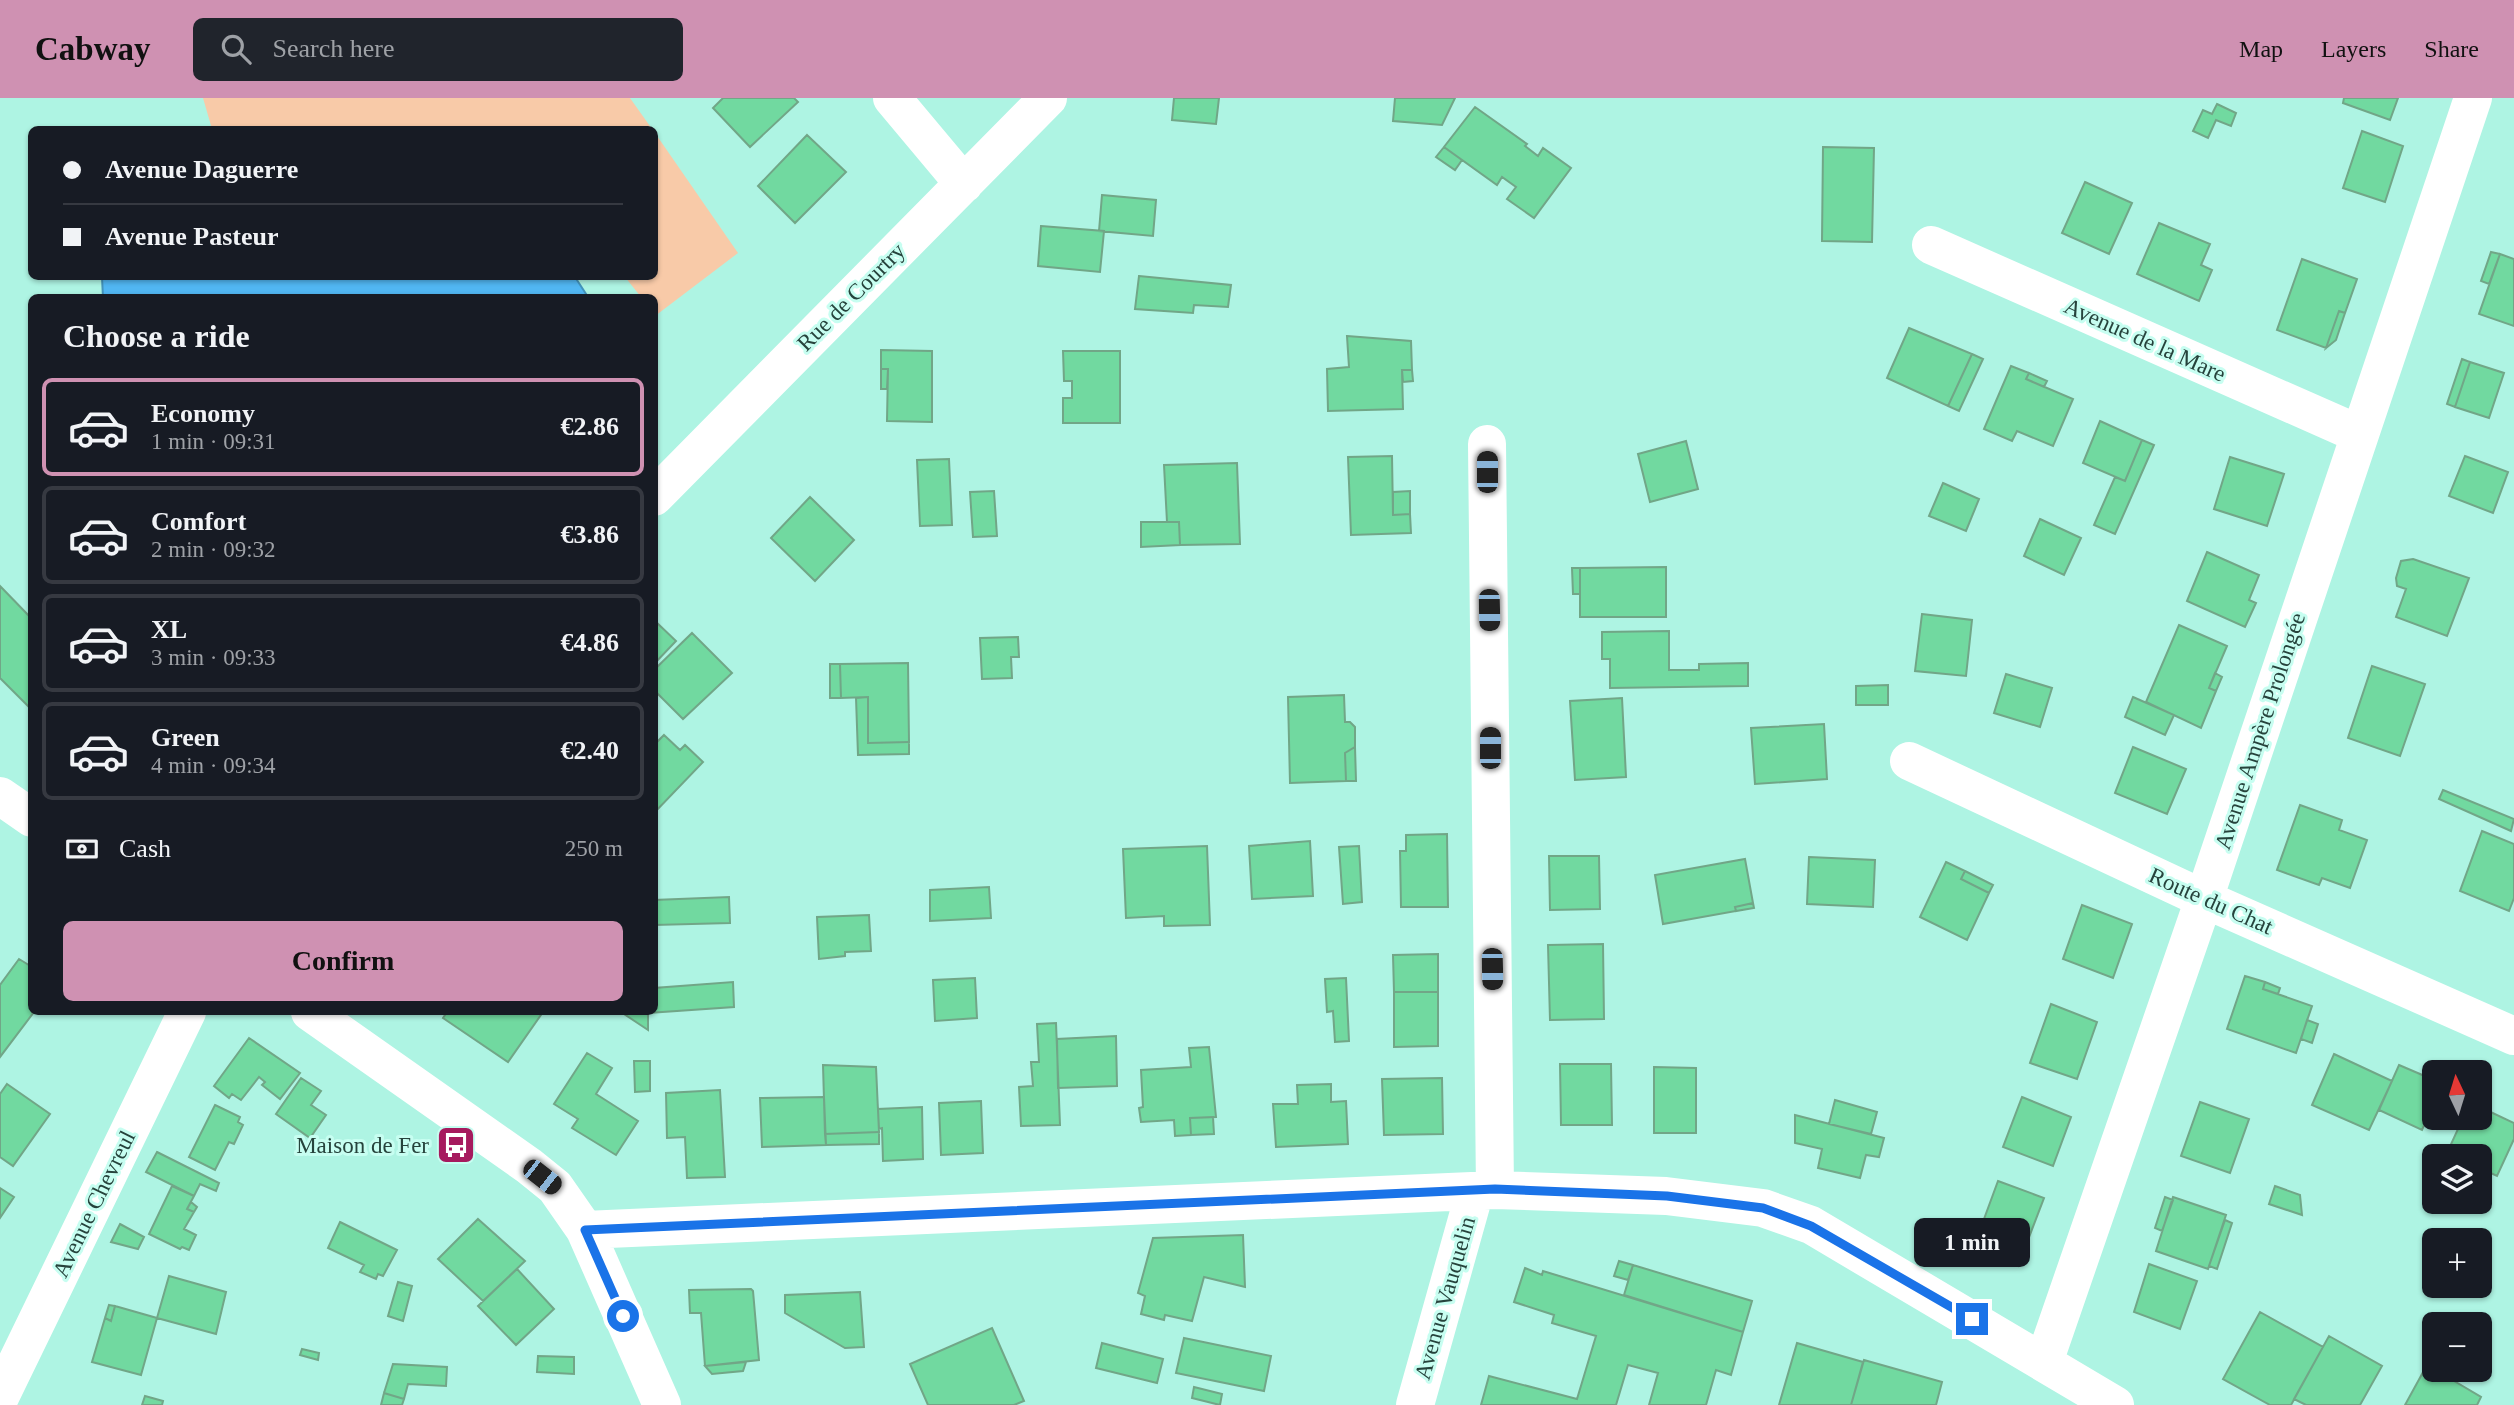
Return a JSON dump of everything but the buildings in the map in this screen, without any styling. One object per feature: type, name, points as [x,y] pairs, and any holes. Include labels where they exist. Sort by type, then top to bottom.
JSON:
[{"type":"street","points":[[892,98],[964,184]]},
{"type":"street","name":"Rue de Courtry","points":[[658,493],[1048,98]]},
{"type":"street","name":"Avenue Ampère Prolongée","points":[[2044,1362],[2204,899],[2473,98]]},
{"type":"street","name":"Avenue de la Mare","points":[[1931,245],[2359,435]]},
{"type":"street","name":"Avenue Vauquelin","points":[[1416,1405],[1485,1190],[1487,444]]},
{"type":"street","name":"Route du Chat","points":[[1909,761],[2204,899],[2514,1036]]},
{"type":"street","points":[[0,796],[28,815]]},
{"type":"street","name":"Avenue Chevreul","points":[[0,1397],[186,1015]]},
{"type":"street","points":[[314,1015],[555,1187],[585,1230],[662,1405]]},
{"type":"street","points":[[585,1230],[1485,1190],[1667,1196],[1763,1208],[1811,1226],[2115,1405]]},
{"type":"shaded area","points":[[203,98],[630,98],[650,126],[211,126]]},
{"type":"shaded area","points":[[658,137],[738,253],[658,314],[658,294],[639,294],[627,280],[658,280]]},
{"type":"water","points":[[102,280],[577,280],[586,294],[103,294]]},
{"type":"place","name":"Maison de Fer","points":[[456,1145]]},
{"type":"route","points":[[623,1316],[585,1230],[1495,1189],[1667,1196],[1763,1208],[1811,1226],[1972,1319]]}]
